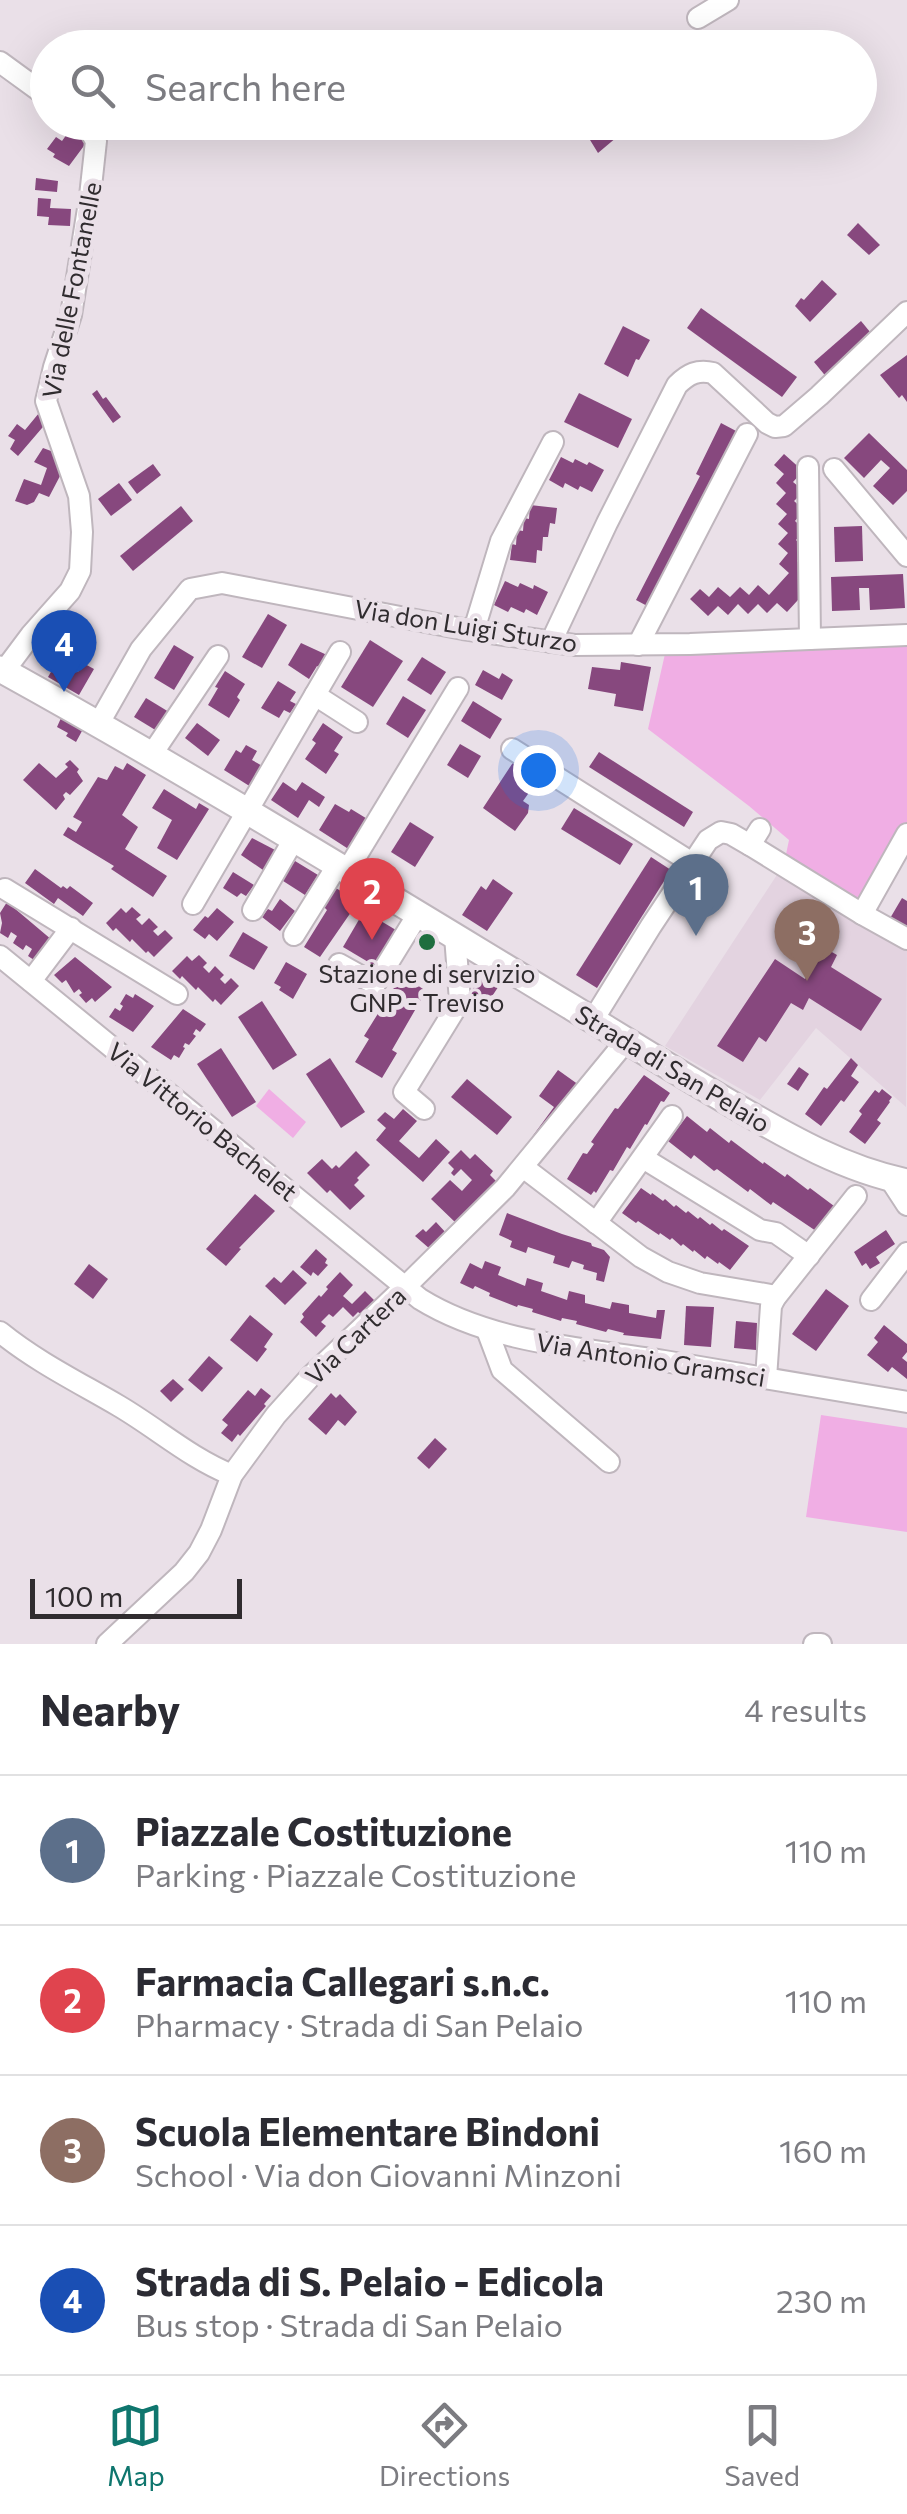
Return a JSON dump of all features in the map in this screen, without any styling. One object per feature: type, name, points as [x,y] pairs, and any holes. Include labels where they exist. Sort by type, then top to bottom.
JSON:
[{"type":"main road","name":"Strada di San Pelaio","points":[[2,670],[99,722],[626,1042],[815,1152],[898,1180]]},
{"type":"street","points":[[698,18],[728,0]]},
{"type":"street","points":[[0,62],[30,84]]},
{"type":"street","name":"Via delle Fontanelle","points":[[2,670],[70,592],[80,571],[79,496],[46,402],[71,315],[95,140]]},
{"type":"street","points":[[552,642],[607,522],[677,385],[686,376],[704,370],[713,374],[767,423],[784,426],[907,312]]},
{"type":"street","points":[[638,645],[747,434]]},
{"type":"street","points":[[474,630],[501,541],[553,442]]},
{"type":"street","points":[[808,467],[810,640]]},
{"type":"street","points":[[834,469],[907,556]]},
{"type":"street","name":"Via don Luigi Sturzo","points":[[99,722],[142,648],[190,588],[222,582],[574,646],[907,635]]},
{"type":"street","points":[[194,904],[340,652]]},
{"type":"street","points":[[152,754],[218,656]]},
{"type":"street","points":[[294,935],[458,688]]},
{"type":"street","points":[[315,695],[357,722]]},
{"type":"street","points":[[512,748],[692,863]]},
{"type":"street","points":[[594,1020],[692,863],[708,840],[721,832],[755,837],[862,914],[907,939]]},
{"type":"street","points":[[254,910],[294,840]]},
{"type":"street","points":[[862,914],[904,845]]},
{"type":"street","points":[[5,889],[176,994]]},
{"type":"street","points":[[339,964],[375,984],[418,914]]},
{"type":"street","points":[[31,981],[71,928]]},
{"type":"street","points":[[424,1108],[404,1092],[460,1001],[455,936]]},
{"type":"street","name":"Via Vittorio Bachelet","points":[[0,956],[406,1286]]},
{"type":"street","name":"Via Cartera","points":[[107,1644],[200,1553],[232,1475],[276,1414],[310,1376],[505,1188],[626,1042]]},
{"type":"street","points":[[596,1223],[672,1116]]},
{"type":"street","points":[[644,1158],[809,1256]]},
{"type":"street","points":[[523,1167],[668,1272],[700,1284],[775,1298]]},
{"type":"street","points":[[898,1180],[907,1204]]},
{"type":"street","points":[[766,1378],[771,1306],[856,1196]]},
{"type":"street","points":[[870,1300],[907,1253]]},
{"type":"street","name":"Via Antonio Gramsci","points":[[406,1286],[444,1314],[487,1330],[907,1402]]},
{"type":"street","points":[[487,1330],[502,1370],[609,1462]]},
{"type":"street","points":[[0,1332],[194,1457],[232,1475]]},
{"type":"shaded area","points":[[907,635],[907,853],[862,914],[784,864],[789,840],[648,729],[667,645]]},
{"type":"shaded area","points":[[784,864],[907,936],[906,1107],[816,1028],[760,1100],[665,1046]]},
{"type":"shaded area","points":[[269,1089],[306,1122],[293,1138],[256,1106]]},
{"type":"shaded area","points":[[821,1415],[907,1428],[907,1532],[806,1517]]},
{"type":"building","points":[[54,140],[88,140],[69,166],[47,149]]},
{"type":"building","points":[[590,140],[613,140],[598,153]]},
{"type":"building","points":[[36,178],[58,181],[57,192],[35,190]]},
{"type":"building","points":[[38,198],[51,199],[50,208],[71,209],[70,226],[48,225],[49,217],[37,216]]},
{"type":"building","points":[[858,223],[880,245],[869,255],[847,235]]},
{"type":"building","points":[[822,280],[837,294],[810,322],[795,306]]},
{"type":"building","points":[[701,308],[797,377],[782,397],[687,328]]},
{"type":"building","points":[[861,321],[875,338],[828,379],[814,362]]},
{"type":"building","points":[[623,326],[650,340],[628,377],[604,364]]},
{"type":"building","points":[[907,355],[907,402],[880,375]]},
{"type":"building","points":[[97,390],[121,417],[113,423],[92,394]]},
{"type":"building","points":[[579,393],[632,419],[618,448],[564,422]]},
{"type":"building","points":[[39,413],[48,421],[18,456],[10,449],[15,440],[8,436],[17,424],[25,430]]},
{"type":"building","points":[[721,423],[738,432],[651,608],[636,600],[700,476],[696,474]]},
{"type":"building","points":[[869,433],[907,470],[907,491],[893,505],[873,486],[890,468],[881,460],[864,478],[844,458]]},
{"type":"building","points":[[43,448],[59,454],[64,477],[60,476],[49,497],[39,493],[27,505],[15,501],[24,479],[41,485],[47,468],[34,462]]},
{"type":"building","points":[[784,454],[803,471],[793,482],[804,491],[794,501],[804,510],[795,521],[805,530],[796,540],[806,550],[797,561],[807,570],[798,579],[808,589],[787,612],[777,603],[767,613],[758,604],[748,614],[738,604],[728,615],[718,606],[708,616],[690,599],[700,589],[709,597],[718,587],[730,597],[740,587],[749,595],[758,585],[769,595],[789,573],[779,564],[788,553],[778,544],[788,533],[778,524],[787,514],[776,504],[786,493],[776,483],[784,474],[774,465]]},
{"type":"building","points":[[561,457],[573,463],[575,459],[587,465],[589,462],[604,470],[592,492],[565,483],[563,488],[549,480]]},
{"type":"building","points":[[153,464],[161,475],[137,494],[128,482]]},
{"type":"building","points":[[119,483],[132,500],[111,516],[98,499]]},
{"type":"building","points":[[530,505],[557,508],[555,524],[550,523],[548,537],[543,537],[536,563],[510,560],[517,530],[523,531],[524,518],[529,519]]},
{"type":"building","points":[[181,506],[193,521],[133,571],[120,556]]},
{"type":"building","points":[[862,526],[863,561],[835,562],[834,527]]},
{"type":"building","points":[[903,574],[905,608],[870,610],[869,588],[859,588],[860,610],[832,611],[831,577]]},
{"type":"building","points":[[505,581],[518,587],[520,583],[533,589],[534,585],[548,592],[537,615],[511,607],[508,612],[494,605]]},
{"type":"building","points":[[268,614],[287,625],[262,668],[242,657]]},
{"type":"building","points":[[370,640],[403,661],[373,707],[341,687]]},
{"type":"building","points":[[301,643],[327,655],[309,679],[288,665]]},
{"type":"building","points":[[174,645],[194,657],[174,690],[154,678]]},
{"type":"building","points":[[422,657],[446,672],[431,695],[407,680]]},
{"type":"building","points":[[58,660],[78,672],[83,663],[94,669],[79,695],[48,677]]},
{"type":"building","points":[[621,662],[651,667],[643,711],[614,706],[616,694],[588,689],[592,667],[620,670]]},
{"type":"building","points":[[483,670],[499,679],[502,673],[513,680],[502,700],[475,685]]},
{"type":"building","points":[[225,671],[245,684],[229,718],[208,705]]},
{"type":"building","points":[[278,681],[296,692],[290,701],[296,704],[290,713],[284,710],[279,718],[261,708]]},
{"type":"building","points":[[403,696],[426,710],[408,738],[386,724]]},
{"type":"building","points":[[146,698],[169,712],[157,731],[134,717]]},
{"type":"building","points":[[473,701],[502,719],[490,739],[461,721]]},
{"type":"building","points":[[61,718],[82,731],[76,742],[57,727]]},
{"type":"building","points":[[197,723],[220,740],[208,756],[185,738]]},
{"type":"building","points":[[323,723],[343,737],[334,751],[339,754],[326,774],[305,759]]},
{"type":"building","points":[[460,744],[481,756],[468,778],[447,765]]},
{"type":"building","points":[[246,745],[257,751],[252,760],[264,767],[251,787],[224,770],[236,750],[241,753]]},
{"type":"building","points":[[599,752],[693,812],[684,827],[589,767]]},
{"type":"building","points":[[70,760],[83,781],[70,795],[63,795],[65,799],[56,810],[23,780],[39,763],[56,778]]},
{"type":"building","points":[[514,761],[531,772],[523,801],[529,805],[528,813],[515,831],[483,808]]},
{"type":"building","points":[[127,763],[146,775],[122,815],[138,827],[125,849],[167,876],[153,897],[111,869],[114,866],[63,835],[68,827],[76,832],[82,822],[73,817],[98,777],[107,780],[115,766],[123,770]]},
{"type":"building","points":[[283,782],[296,791],[302,782],[325,797],[319,807],[309,800],[298,818],[271,800]]},
{"type":"building","points":[[164,789],[196,809],[199,803],[209,809],[177,860],[157,848],[172,820],[152,808]]},
{"type":"building","points":[[335,804],[369,820],[350,850],[319,830]]},
{"type":"building","points":[[574,808],[633,844],[620,865],[561,829]]},
{"type":"building","points":[[410,822],[434,837],[415,867],[391,852]]},
{"type":"building","points":[[252,838],[277,851],[263,870],[241,855]]},
{"type":"building","points":[[651,857],[671,870],[597,988],[576,975]]},
{"type":"building","points":[[295,861],[318,875],[305,895],[280,879]]},
{"type":"building","points":[[35,869],[61,888],[70,886],[93,903],[83,916],[58,898],[54,904],[25,883]]},
{"type":"building","points":[[233,872],[254,885],[246,896],[241,893],[237,897],[223,888]]},
{"type":"building","points":[[493,879],[513,893],[487,931],[462,915],[481,886],[486,890]]},
{"type":"building","points":[[336,888],[358,902],[320,957],[304,947]]},
{"type":"building","points":[[902,898],[907,901],[907,931],[889,920]]},
{"type":"building","points":[[280,899],[295,911],[280,931],[262,917]]},
{"type":"building","points":[[7,902],[52,940],[37,962],[28,956],[32,949],[26,945],[23,950],[13,943],[17,936],[11,932],[8,938],[0,933],[0,913]]},
{"type":"building","points":[[132,907],[141,915],[136,919],[142,925],[149,918],[158,927],[153,931],[158,936],[165,930],[173,938],[154,957],[106,923],[121,908],[126,913]]},
{"type":"building","points":[[217,908],[234,922],[217,941],[209,934],[205,939],[193,930]]},
{"type":"building","points":[[364,911],[401,933],[380,969],[343,947]]},
{"type":"building","points":[[243,932],[268,947],[254,970],[229,956]]},
{"type":"building","points":[[825,948],[837,955],[831,967],[882,999],[861,1031],[809,998],[803,1010],[791,1003],[766,1042],[759,1037],[743,1062],[717,1046],[775,959],[805,979]]},
{"type":"building","points":[[199,955],[207,963],[203,967],[209,973],[215,966],[224,975],[220,979],[225,984],[231,978],[239,986],[221,1005],[172,971],[187,956],[192,961]]},
{"type":"building","points":[[75,957],[112,987],[95,1002],[92,998],[86,1003],[79,989],[74,993],[66,980],[62,983],[54,975]]},
{"type":"building","points":[[286,962],[307,974],[293,999],[274,983]]},
{"type":"building","points":[[490,964],[506,975],[487,1004],[470,993]]},
{"type":"building","points":[[402,975],[426,991],[392,1050],[397,1053],[382,1078],[355,1062],[369,1039],[364,1036]]},
{"type":"building","points":[[126,994],[133,998],[135,994],[154,1006],[133,1032],[109,1017],[115,1008],[120,1011]]},
{"type":"building","points":[[262,1001],[297,1055],[273,1070],[238,1017]]},
{"type":"building","points":[[183,1009],[206,1024],[200,1032],[196,1029],[196,1036],[189,1045],[185,1043],[179,1058],[174,1055],[171,1060],[151,1047]]},
{"type":"building","points":[[221,1048],[256,1102],[232,1117],[197,1064]]},
{"type":"building","points":[[330,1058],[365,1112],[341,1128],[306,1074]]},
{"type":"building","points":[[851,1058],[858,1065],[851,1076],[859,1082],[821,1126],[805,1114]]},
{"type":"building","points":[[799,1067],[809,1074],[798,1091],[787,1084]]},
{"type":"building","points":[[558,1070],[579,1085],[541,1144],[532,1137],[554,1107],[539,1096]]},
{"type":"building","points":[[644,1075],[670,1093],[591,1195],[567,1179],[615,1108]]},
{"type":"building","points":[[467,1079],[512,1117],[497,1135],[451,1097]]},
{"type":"building","points":[[882,1089],[892,1097],[877,1120],[881,1123],[865,1144],[849,1132],[875,1090],[879,1093]]},
{"type":"building","points":[[403,1109],[417,1121],[399,1141],[419,1158],[436,1139],[450,1152],[423,1182],[376,1140],[386,1128],[377,1120],[385,1112],[394,1119]]},
{"type":"building","points":[[687,1116],[707,1132],[710,1128],[729,1143],[731,1140],[834,1206],[816,1231],[773,1202],[771,1205],[750,1189],[748,1192],[717,1169],[714,1171],[694,1155],[691,1159],[668,1141]]},
{"type":"building","points":[[461,1150],[470,1159],[475,1154],[493,1171],[490,1175],[496,1181],[457,1224],[431,1199],[450,1180],[462,1191],[472,1180],[461,1169],[454,1176],[451,1173],[454,1169],[448,1163]]},
{"type":"building","points":[[356,1151],[370,1165],[354,1185],[365,1196],[350,1210],[307,1173],[322,1159],[332,1169],[336,1165],[339,1168]]},
{"type":"building","points":[[641,1188],[724,1229],[749,1246],[730,1270],[636,1223],[622,1213]]},
{"type":"building","points":[[255,1194],[275,1211],[226,1266],[206,1249]]},
{"type":"building","points":[[507,1213],[604,1250],[610,1257],[604,1282],[596,1280],[597,1273],[583,1269],[584,1265],[572,1261],[569,1268],[553,1263],[555,1256],[528,1247],[526,1253],[510,1247],[512,1241],[499,1235]]},
{"type":"building","points":[[436,1222],[447,1234],[430,1249],[415,1236]]},
{"type":"building","points":[[886,1230],[895,1244],[876,1257],[880,1263],[870,1269],[866,1263],[862,1266],[854,1252]]},
{"type":"building","points":[[316,1249],[328,1265],[318,1276],[313,1272],[311,1276],[300,1267]]},
{"type":"building","points":[[485,1261],[501,1267],[498,1275],[525,1286],[527,1278],[543,1283],[541,1291],[567,1300],[569,1291],[585,1295],[585,1303],[610,1309],[612,1302],[629,1305],[629,1313],[656,1318],[657,1310],[665,1310],[661,1339],[623,1335],[608,1329],[606,1332],[562,1318],[561,1321],[460,1283],[470,1263],[482,1269]]},
{"type":"building","points":[[89,1264],[108,1279],[93,1299],[74,1284]]},
{"type":"building","points":[[293,1270],[307,1283],[285,1305],[265,1286],[274,1277],[281,1283]]},
{"type":"building","points":[[340,1272],[353,1285],[343,1296],[352,1304],[365,1291],[375,1301],[362,1315],[358,1312],[353,1317],[343,1307],[333,1317],[329,1314],[321,1322],[326,1326],[316,1337],[300,1322],[302,1314]]},
{"type":"building","points":[[826,1289],[849,1306],[816,1351],[792,1334]]},
{"type":"building","points":[[686,1306],[714,1307],[711,1347],[684,1345]]},
{"type":"building","points":[[250,1315],[273,1334],[257,1362],[230,1340]]},
{"type":"building","points":[[736,1321],[757,1323],[756,1350],[734,1348]]},
{"type":"building","points":[[884,1325],[907,1344],[902,1358],[907,1362],[907,1379],[892,1367],[888,1372],[867,1355],[878,1342],[874,1338]]},
{"type":"building","points":[[209,1356],[223,1368],[202,1392],[188,1380]]},
{"type":"building","points":[[173,1379],[184,1389],[171,1402],[160,1391]]},
{"type":"building","points":[[261,1388],[271,1396],[266,1406],[232,1442],[221,1433],[228,1425],[222,1420],[248,1390],[255,1396]]},
{"type":"building","points":[[331,1393],[336,1398],[340,1394],[357,1412],[345,1426],[338,1420],[326,1435],[308,1419]]},
{"type":"building","points":[[435,1438],[447,1449],[429,1469],[417,1458]]},
{"type":"place","name":"Strada di S. Pelaio - Edicola","points":[[64,692]]},
{"type":"place","name":"Piazzale Costituzione","points":[[696,936]]},
{"type":"place","name":"Farmacia Callegari s.n.c.","points":[[372,940]]},
{"type":"place","name":"Stazione di servizio GNP - Treviso","points":[[427,942]]},
{"type":"place","name":"Scuola Elementare Bindoni","points":[[807,981]]}]
